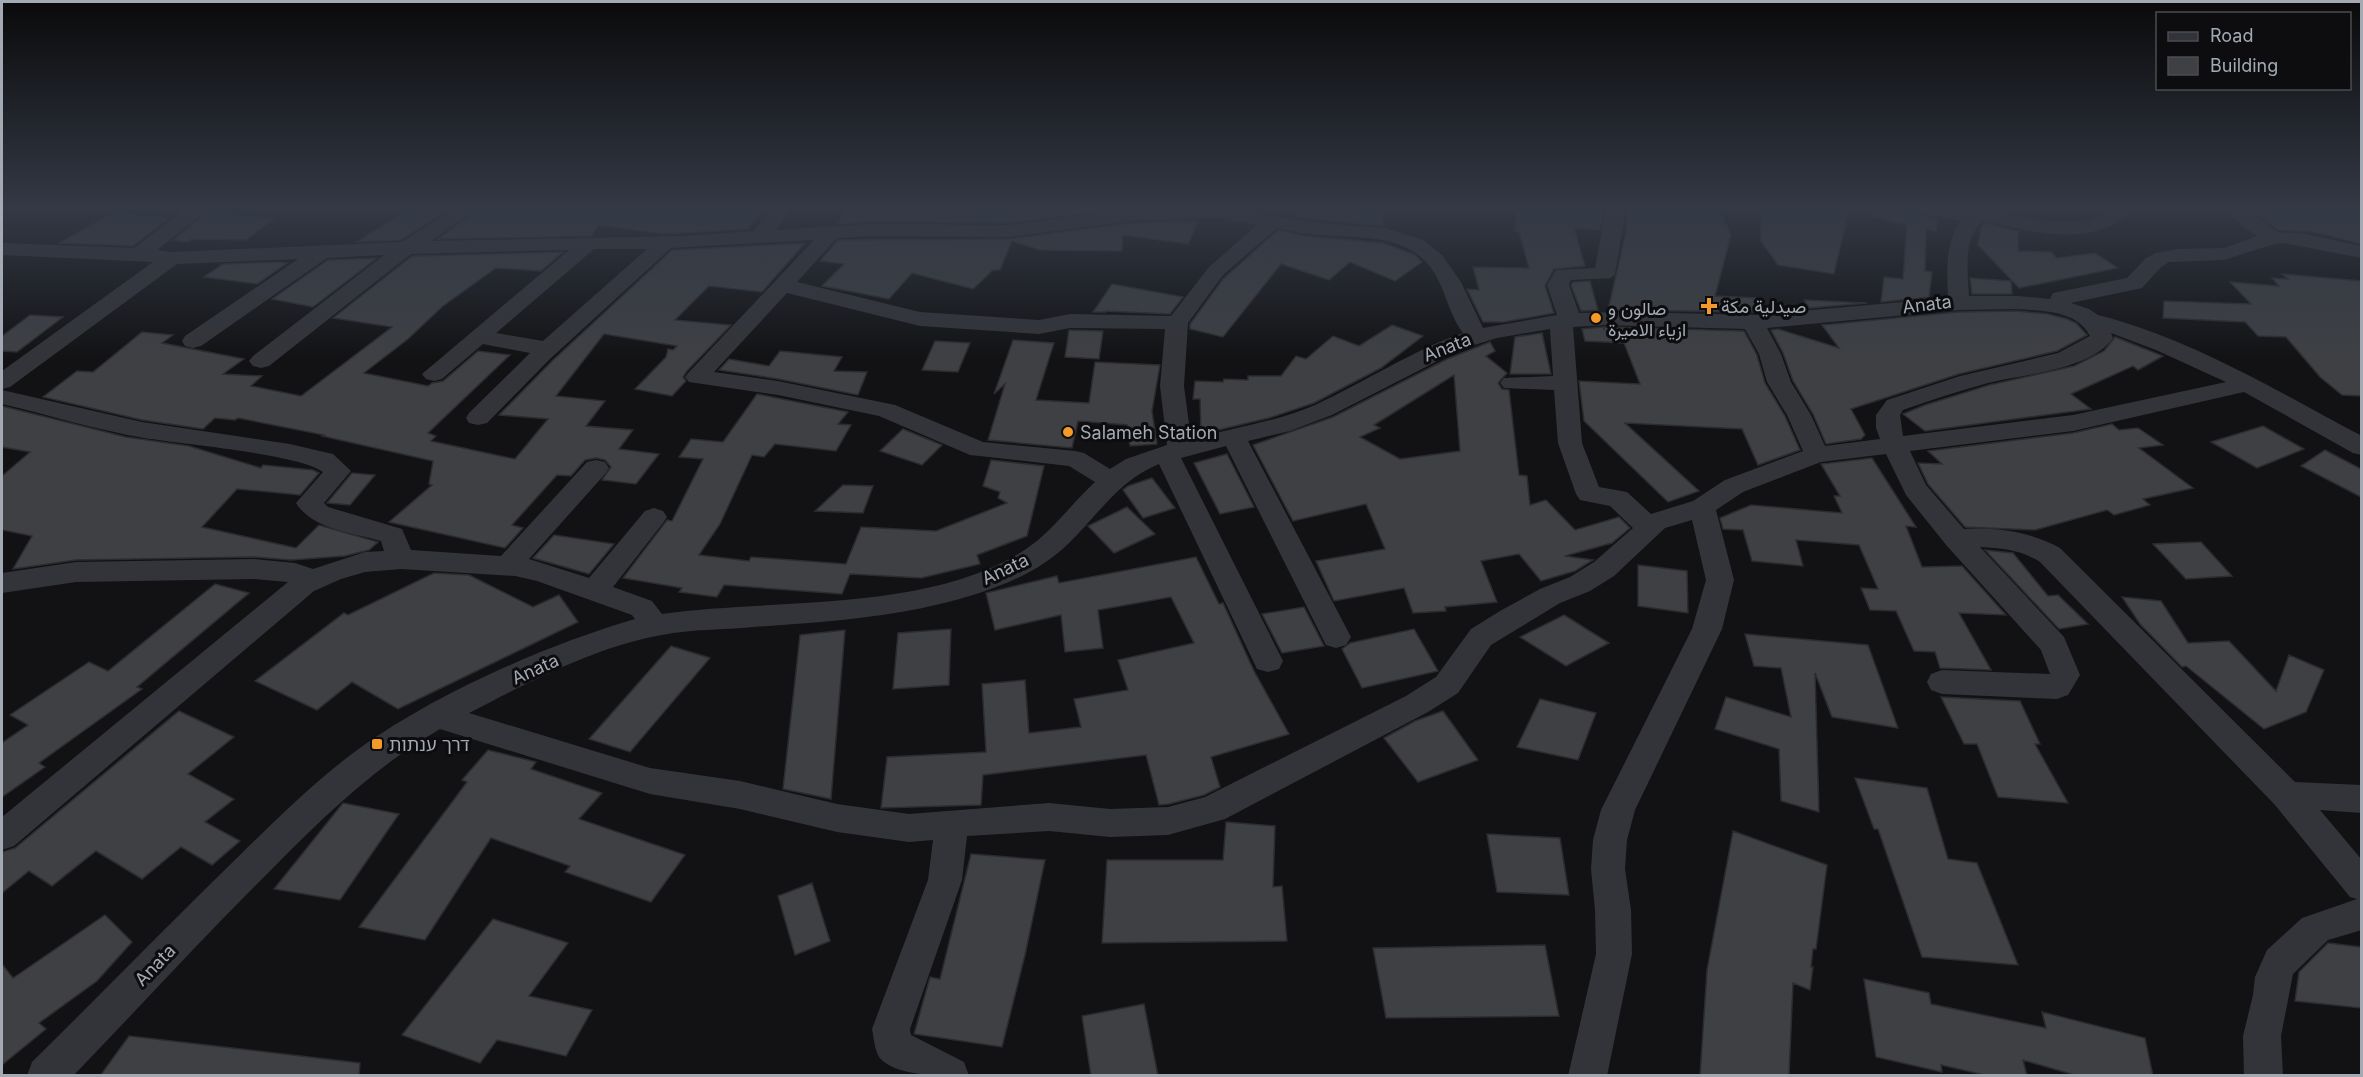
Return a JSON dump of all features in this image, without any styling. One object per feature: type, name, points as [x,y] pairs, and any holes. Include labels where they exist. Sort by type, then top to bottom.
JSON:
[{"type":"street","points":[[6,373],[170,259]]},
{"type":"street","points":[[193,341],[312,259]]},
{"type":"street","points":[[261,361],[392,259]]},
{"type":"street","points":[[434,375],[570,259]]},
{"type":"street","points":[[478,418],[548,349],[647,259]]},
{"type":"street","points":[[807,259],[697,377],[778,388],[886,410],[979,448],[1075,459],[1113,482]]},
{"type":"street","points":[[1229,259],[1216,271],[1177,323],[1172,387],[1174,452],[1268,661]]},
{"type":"street","points":[[1435,259],[1449,282],[1468,324],[1478,336]]},
{"type":"street","points":[[1607,259],[1604,274],[1563,274],[1558,285],[1566,320],[1566,383],[1570,443],[1589,494],[1618,498],[1649,528]]},
{"type":"street","name":"Anata","points":[[46,1076],[224,893],[308,812],[369,759],[412,730],[438,716],[596,641],[655,625],[856,609],[924,597],[997,577],[1048,547],[1132,466],[1174,452],[1303,418],[1335,405],[1404,365],[1437,349],[1478,336],[1566,320],[1640,318],[1752,322],[1959,303],[1957,259]]},
{"type":"street","points":[[2059,306],[2061,298],[2134,283],[2144,277],[2150,266],[2162,259]]},
{"type":"street","points":[[783,285],[920,319],[1039,327],[1070,321],[1177,323]]},
{"type":"street","points":[[1959,303],[2059,306],[2094,321],[2146,336],[2246,385],[2361,447]]},
{"type":"street","points":[[1942,682],[2057,687],[2065,675],[2054,645],[1957,539],[1915,489],[1894,445],[1888,428],[1888,415],[1895,405],[1993,375],[2045,364],[2094,346],[2102,338],[2101,330],[2094,321]]},
{"type":"street","points":[[1752,322],[1770,354],[1779,382],[1799,415],[1817,455]]},
{"type":"street","points":[[479,337],[548,349]]},
{"type":"street","points":[[1512,383],[1566,383]]},
{"type":"street","points":[[438,716],[650,781],[740,795],[837,818],[909,828],[1000,819],[1040,818],[1110,823],[1168,821],[1213,809],[1292,766],[1417,704],[1447,685],[1482,637],[1510,618],[1550,596],[1580,584],[1604,569],[1656,522],[1702,507],[1734,486],[1817,455],[2073,423],[2246,385]]},
{"type":"street","points":[[2,398],[142,430],[290,452],[324,460],[338,471],[309,503],[319,513],[392,535],[401,559]]},
{"type":"street","points":[[1234,438],[1336,637]]},
{"type":"street","points":[[507,566],[596,468]]},
{"type":"street","points":[[1587,1076],[1614,954],[1613,910],[1608,869],[1610,840],[1618,810],[1707,629],[1720,580],[1702,507]]},
{"type":"street","points":[[593,592],[654,517]]},
{"type":"street","points":[[1957,539],[1975,537],[2040,547],[2065,568],[2287,795],[2361,886]]},
{"type":"street","points":[[2,836],[304,584],[365,562],[401,559],[507,566],[542,572],[642,608],[655,625]]},
{"type":"street","points":[[2,583],[76,572],[253,568],[294,573],[315,579]]},
{"type":"street","points":[[2287,795],[2361,799]]},
{"type":"street","points":[[950,1076],[914,1059],[894,1046],[891,1029],[945,880],[951,825]]},
{"type":"street","points":[[2263,1076],[2262,1036],[2272,996],[2273,977],[2280,962],[2315,929],[2330,922],[2361,914]]},
{"type":"building","points":[[375,259],[313,307],[272,299],[328,260]]},
{"type":"building","points":[[408,259],[555,259],[541,271],[496,268],[443,306],[408,339],[364,373],[428,386],[443,381],[478,351],[510,355],[428,433],[436,436],[431,441],[515,459],[548,419],[499,415],[552,361],[662,259],[791,259],[762,292],[709,286],[675,320],[731,325],[687,371],[683,377],[686,381],[672,396],[635,389],[666,357],[668,349],[673,350],[677,346],[604,334],[556,396],[605,401],[586,426],[633,430],[619,449],[659,454],[636,484],[602,480],[611,467],[605,460],[596,458],[585,460],[571,476],[557,475],[512,525],[523,528],[505,548],[389,522],[432,485],[429,484],[433,461],[322,436],[324,435],[238,418],[235,420],[215,418],[203,429],[142,420],[43,397],[77,371],[93,372],[142,332],[173,335],[162,343],[244,359],[223,374],[262,376],[251,386],[301,396],[392,327],[333,318]]},
{"type":"building","points":[[1004,259],[1000,270],[993,270],[973,289],[912,273],[889,299],[822,286],[844,264],[820,261]]},
{"type":"building","points":[[1245,259],[1419,259],[1422,262],[1395,281],[1350,262],[1329,280],[1281,264],[1223,337],[1190,329],[1190,324],[1223,279]]},
{"type":"building","points":[[1527,259],[1583,259],[1585,266],[1554,269],[1545,286],[1554,313],[1504,322],[1483,322],[1467,289],[1479,290],[1473,267],[1529,268]]},
{"type":"building","points":[[1620,259],[1725,259],[1715,296],[1758,298],[1764,312],[1608,310]]},
{"type":"building","points":[[1774,259],[1837,259],[1834,274],[1778,265]]},
{"type":"building","points":[[1904,259],[1925,259],[1925,271],[1932,272],[1929,297],[1881,302],[1884,277],[1903,279]]},
{"type":"building","points":[[1992,259],[2105,259],[2118,268],[2019,288]]},
{"type":"building","points":[[287,263],[257,284],[204,277],[223,264]]},
{"type":"building","points":[[2282,274],[2361,281],[2361,396],[2342,395],[2320,377],[2286,337],[2258,336],[2245,322],[2163,318],[2164,301],[2251,304],[2230,282],[2279,286],[2272,278],[2288,279]]},
{"type":"building","points":[[1970,278],[2011,281],[2012,294],[1972,294]]},
{"type":"building","points":[[1590,281],[1598,310],[1581,311],[1571,285],[1573,282]]},
{"type":"building","points":[[1112,284],[1183,297],[1170,314],[1093,312]]},
{"type":"building","points":[[1804,300],[1867,303],[1809,308]]},
{"type":"building","points":[[2017,311],[2048,314],[2067,319],[2076,323],[2087,335],[2057,351],[1959,374],[1851,409],[1865,435],[1861,439],[1826,444],[1813,414],[1793,381],[1783,353],[1771,330],[1778,329],[1839,348],[1822,325],[1959,312]]},
{"type":"building","points":[[30,315],[63,317],[17,352],[2,351],[2,336]]},
{"type":"building","points":[[1392,325],[1423,336],[1381,368],[1314,403],[1269,418],[1201,434],[1200,399],[1193,399],[1195,381],[1223,382],[1224,379],[1248,380],[1248,376],[1281,376],[1296,356],[1306,359],[1333,336],[1359,346]]},
{"type":"building","points":[[1603,327],[1604,330],[1604,327],[1744,331],[1757,355],[1765,383],[1785,416],[1800,450],[1758,465],[1742,429],[1625,423],[1699,491],[1668,502],[1584,421],[1579,381],[1640,384],[1624,343],[1585,341],[1582,329]]},
{"type":"building","points":[[1069,330],[1103,331],[1099,359],[1065,357]]},
{"type":"building","points":[[1542,333],[1551,374],[1510,374],[1515,337]]},
{"type":"building","points":[[2115,337],[2163,356],[2138,370],[2133,366],[2071,394],[2091,409],[1925,431],[1903,414],[1989,385],[2074,366],[2104,351]]},
{"type":"building","points":[[1013,340],[1054,343],[1036,400],[1089,403],[1095,362],[1160,365],[1152,411],[1157,444],[1130,446],[1127,425],[1078,421],[1072,448],[988,440],[1005,384],[994,394]]},
{"type":"building","points":[[935,341],[970,343],[958,372],[922,370]]},
{"type":"building","points":[[1490,342],[1495,351],[1486,356],[1507,373],[1498,383],[1502,389],[1509,390],[1519,475],[1527,476],[1530,505],[1546,500],[1575,530],[1619,517],[1630,528],[1612,543],[1565,556],[1593,560],[1575,571],[1541,581],[1519,554],[1481,561],[1497,602],[1445,607],[1446,611],[1413,613],[1404,588],[1334,601],[1316,561],[1385,549],[1366,504],[1293,521],[1253,445],[1333,417],[1447,359]],"holes":[[[1454,375],[1460,451],[1400,459],[1360,437],[1380,428],[1374,425]]]},
{"type":"building","points":[[780,351],[842,357],[834,371],[867,372],[858,395],[719,370],[729,359],[769,366]]},
{"type":"building","points":[[757,394],[848,412],[838,424],[851,425],[836,451],[775,444],[764,457],[752,455],[720,524],[699,555],[749,561],[751,557],[846,564],[861,527],[936,531],[1007,503],[998,498],[1000,492],[983,486],[991,460],[1044,466],[1027,536],[977,555],[980,564],[921,578],[850,574],[842,594],[724,585],[717,597],[679,592],[682,588],[623,578],[667,520],[672,521],[703,459],[679,457],[691,439],[723,442]]},
{"type":"building","points":[[2,406],[126,437],[189,446],[261,468],[263,465],[313,470],[319,473],[300,495],[237,489],[202,527],[296,548],[319,525],[378,542],[369,550],[345,556],[291,560],[253,557],[76,560],[13,569],[32,536],[2,530],[2,476],[30,452],[2,447]]},
{"type":"building","points":[[2112,424],[2119,430],[2138,428],[2163,445],[2139,448],[2193,488],[2143,499],[2150,505],[2114,515],[2107,510],[2035,530],[1965,527],[1928,484],[1918,463],[1942,464],[1928,451],[2073,433]]},
{"type":"building","points":[[2263,426],[2304,449],[2257,468],[2211,442]]},
{"type":"building","points":[[903,429],[942,445],[922,465],[880,451]]},
{"type":"building","points":[[2325,450],[2361,469],[2361,497],[2301,466]]},
{"type":"building","points":[[1227,454],[1254,507],[1220,514],[1194,463]]},
{"type":"building","points":[[1872,458],[1916,527],[1906,526],[1922,567],[1962,566],[2006,615],[1959,613],[1991,670],[1940,668],[1935,652],[1914,651],[1896,611],[1870,610],[1861,588],[1878,589],[1859,545],[1796,540],[1803,566],[1752,561],[1743,530],[1723,529],[1720,518],[1751,505],[1842,513],[1834,496],[1840,496],[1821,464]]},
{"type":"building","points":[[352,473],[375,475],[350,505],[327,503]]},
{"type":"building","points":[[1152,478],[1175,508],[1143,518],[1123,490]]},
{"type":"building","points":[[843,485],[873,486],[863,513],[815,511]]},
{"type":"building","points":[[1127,507],[1155,534],[1114,553],[1088,526]]},
{"type":"building","points":[[554,535],[614,544],[589,574],[533,558]]},
{"type":"building","points":[[2201,542],[2232,576],[2186,579],[2153,544]]},
{"type":"building","points":[[1985,550],[2013,553],[2048,596],[2058,595],[2088,624],[2059,629]]},
{"type":"building","points":[[1196,557],[1219,604],[1223,603],[1254,671],[1289,734],[1211,757],[1220,787],[1204,795],[1169,804],[1159,805],[1146,755],[983,775],[981,805],[881,808],[887,757],[986,752],[982,684],[1025,680],[1029,733],[1081,727],[1074,699],[1128,690],[1118,660],[1194,643],[1171,597],[1098,610],[1103,648],[1065,652],[1061,615],[995,630],[986,593],[1057,576],[1059,583]]},
{"type":"building","points":[[1638,565],[1687,571],[1688,613],[1638,606]]},
{"type":"building","points":[[434,573],[469,575],[533,607],[559,595],[578,622],[398,709],[352,682],[317,710],[255,681],[344,613],[348,615]]},
{"type":"building","points":[[215,584],[249,593],[137,687],[142,689],[39,763],[45,767],[2,797],[2,743],[28,725],[10,715],[89,662],[108,671]]},
{"type":"building","points":[[2122,597],[2161,601],[2188,643],[2229,641],[2276,691],[2289,655],[2324,670],[2306,712],[2264,729],[2186,666],[2182,667],[2140,624]]},
{"type":"building","points":[[1304,607],[1324,646],[1282,653],[1262,614]]},
{"type":"building","points":[[1564,615],[1609,643],[1566,666],[1520,637]]},
{"type":"building","points":[[951,629],[949,685],[893,689],[898,633]]},
{"type":"building","points":[[1414,629],[1438,671],[1362,688],[1342,649],[1350,643]]},
{"type":"building","points":[[845,630],[831,799],[783,789],[800,635]]},
{"type":"building","points":[[1745,634],[1868,645],[1898,728],[1832,717],[1815,673],[1819,812],[1781,801],[1779,749],[1715,729],[1726,697],[1791,717],[1781,668],[1754,666]]},
{"type":"building","points":[[671,646],[710,658],[630,752],[589,739]]},
{"type":"building","points":[[1941,697],[2020,701],[2040,744],[2035,744],[2068,803],[1998,797],[1977,744],[1964,744]]},
{"type":"building","points":[[1540,699],[1596,713],[1578,760],[1517,747]]},
{"type":"building","points":[[179,711],[234,737],[188,774],[234,799],[205,822],[240,841],[212,865],[181,847],[142,879],[96,851],[52,886],[29,871],[2,893],[2,852],[15,848]]},
{"type":"building","points":[[1443,711],[1478,760],[1418,782],[1384,738],[1415,721]]},
{"type":"building","points":[[488,750],[536,762],[531,769],[602,793],[579,819],[685,855],[651,902],[565,872],[570,866],[491,838],[425,940],[359,927],[467,782],[462,780]]},
{"type":"building","points":[[1855,778],[1927,788],[1948,859],[1977,863],[2018,965],[1922,957],[1878,829],[1874,829]]},
{"type":"building","points":[[343,803],[399,814],[340,900],[274,889]]},
{"type":"building","points":[[1226,822],[1275,826],[1273,887],[1282,886],[1287,941],[1102,943],[1107,860],[1223,860]]},
{"type":"building","points":[[1733,831],[1827,865],[1816,949],[1813,949],[1810,990],[1793,983],[1789,1076],[1700,1076],[1707,970]]},
{"type":"building","points":[[1487,834],[1560,838],[1569,895],[1497,892]]},
{"type":"building","points":[[971,854],[1045,860],[1002,1047],[914,1034],[930,977],[940,979]]},
{"type":"building","points":[[812,883],[830,941],[795,955],[778,896]]},
{"type":"building","points":[[105,915],[132,942],[97,981],[39,1023],[46,1029],[2,1065],[2,964],[13,978]]},
{"type":"building","points":[[493,919],[568,943],[529,996],[592,1010],[566,1056],[497,1040],[480,1063],[402,1035]]},
{"type":"building","points":[[2328,943],[2361,947],[2361,1008],[2295,1001],[2299,972]]},
{"type":"building","points":[[1545,945],[1559,1016],[1386,1018],[1373,948]]},
{"type":"building","points":[[1864,979],[1929,993],[1931,1004],[2046,1028],[2042,1012],[2145,1038],[2153,1076],[2078,1076],[2023,1060],[2027,1076],[1989,1076],[1941,1065],[1942,1072],[1876,1057]]},
{"type":"building","points":[[1144,1004],[1158,1076],[1091,1076],[1082,1016]]},
{"type":"building","points":[[129,1036],[360,1063],[359,1076],[100,1076]]},
{"type":"place","name":"صيدلية مكة","points":[[1709,306]]},
{"type":"place","name":"صالون و ازياء الاميرة","points":[[1596,318]]},
{"type":"place","name":"Salameh Station","points":[[1068,432]]},
{"type":"place","name":"דרך ענתות","points":[[377,744]]}]
